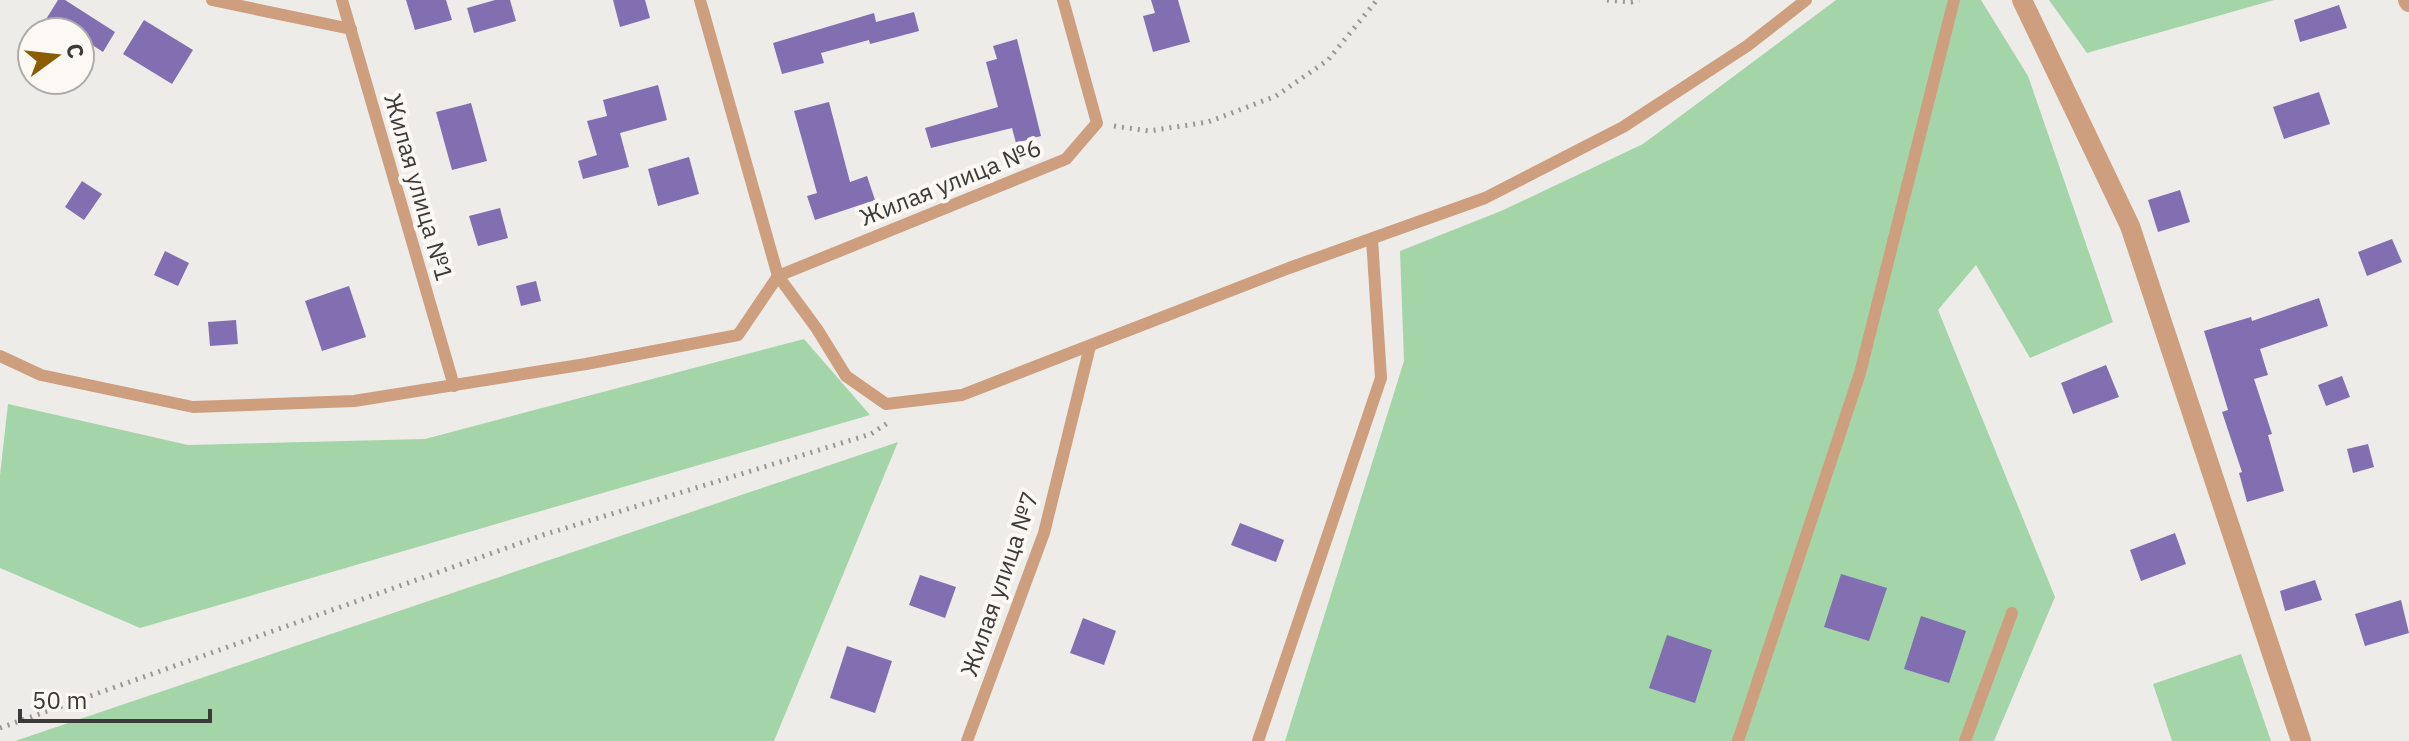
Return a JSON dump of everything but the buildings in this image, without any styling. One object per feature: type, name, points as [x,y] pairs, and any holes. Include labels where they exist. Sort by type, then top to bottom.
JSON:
[{"type":"street","points":[[2022,0],[2130,226],[2301,741]]},
{"type":"lane","points":[[212,0],[351,29]]},
{"type":"lane","name":"Жилая улица №1","points":[[342,0],[454,386]]},
{"type":"lane","points":[[700,0],[778,276],[817,329],[846,376],[886,404],[962,395],[1178,310],[1485,198],[1623,127],[1747,46],[1806,0]]},
{"type":"lane","points":[[1063,0],[1097,123]]},
{"type":"lane","points":[[1738,741],[1860,373],[1954,0]]},
{"type":"lane","name":"Жилая улица №6","points":[[778,276],[1066,159],[1097,123]]},
{"type":"lane","points":[[1258,741],[1381,378],[1372,239]]},
{"type":"lane","points":[[0,356],[41,375],[193,407],[354,401],[738,335],[778,276]]},
{"type":"lane","name":"Жилая улица №7","points":[[967,741],[1044,533],[1090,346]]},
{"type":"lane","points":[[1965,741],[2012,613]]},
{"type":"path","points":[[1097,123],[1149,131],[1163,129],[1208,122],[1276,96],[1328,60],[1377,0]]},
{"type":"path","points":[[1607,0],[1639,0]]},
{"type":"path","points":[[0,728],[543,535],[871,434],[894,420]]},
{"type":"green space","points":[[1836,0],[1981,0],[2028,76],[2113,322],[2030,358],[1976,265],[1938,310],[2055,597],[1994,741],[1285,741],[1404,361],[1400,251],[1501,211],[1643,144]]},
{"type":"green space","points":[[2049,0],[2274,0],[2087,53]]},
{"type":"green space","points":[[804,339],[870,415],[140,628],[0,568],[0,475],[8,404],[188,445],[425,439]]},
{"type":"green space","points":[[898,442],[774,741],[15,741]]},
{"type":"green space","points":[[2241,654],[2271,741],[2172,741],[2153,684]]}]
